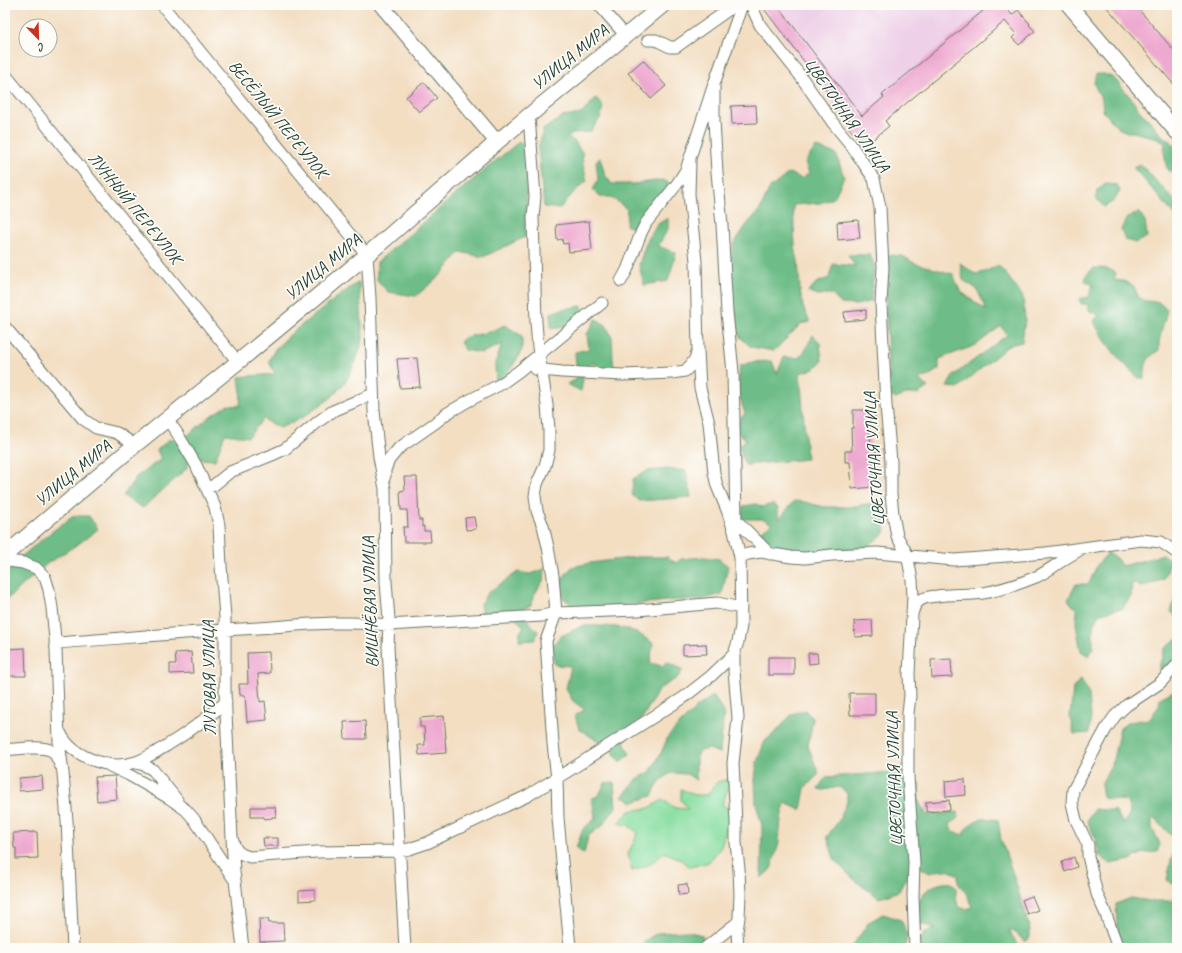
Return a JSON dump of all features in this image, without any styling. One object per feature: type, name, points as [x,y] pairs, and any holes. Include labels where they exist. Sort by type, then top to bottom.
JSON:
[{"type":"main road","name":"УЛИЦА МИРА","points":[[5,555],[135,445],[238,362],[367,254],[497,142],[663,5]]},
{"type":"main road","points":[[1069,5],[1177,132]]},
{"type":"street","name":"ВЕСЁЛЫЙ ПЕРЕУЛОК","points":[[162,5],[367,254]]},
{"type":"street","points":[[381,5],[497,142]]},
{"type":"street","points":[[599,5],[626,36]]},
{"type":"street","points":[[648,40],[656,40],[670,47],[676,47],[735,5]]},
{"type":"street","points":[[622,280],[640,233],[686,170],[742,5]]},
{"type":"street","name":"ЦВЕТОЧНАЯ УЛИЦА","points":[[751,5],[760,25],[799,74],[874,178],[880,207],[883,267],[881,304],[893,514],[897,536],[907,556],[912,580],[909,674],[910,696],[908,713],[908,776],[914,862],[913,896],[915,948]]},
{"type":"street","name":"ЛУННЫЙ ПЕРЕУЛОК","points":[[5,74],[238,362]]},
{"type":"street","points":[[714,84],[714,120],[732,372],[736,520]]},
{"type":"street","points":[[529,116],[535,197],[536,322],[550,430],[549,450],[537,484],[535,496],[537,511],[543,526],[553,576],[556,613],[546,641],[553,744],[557,778],[558,818],[570,948]]},
{"type":"street","points":[[690,159],[689,194],[696,261],[700,388],[710,423],[714,473],[717,486],[727,510],[738,544],[740,557],[741,626],[734,654],[738,718],[733,763],[736,843],[740,895],[737,932],[738,948]]},
{"type":"street","name":"ВИШНЁВАЯ УЛИЦА","points":[[367,254],[373,394],[379,457],[384,489],[388,661],[405,948]]},
{"type":"street","points":[[384,489],[385,470],[389,460],[399,448],[446,414],[468,400],[500,384],[519,371],[602,303]]},
{"type":"street","points":[[5,327],[83,419],[96,428],[117,433],[135,445]]},
{"type":"street","points":[[519,371],[534,369],[623,375],[672,373],[685,371],[695,359],[698,350]]},
{"type":"street","points":[[207,488],[230,472],[272,455],[285,448],[333,411],[373,394]]},
{"type":"street","name":"ЛУГОВАЯ УЛИЦА","points":[[167,419],[177,432],[196,465],[215,507],[219,525],[225,630],[226,702],[232,838],[243,948]]},
{"type":"street","points":[[727,510],[770,554]]},
{"type":"street","points":[[740,557],[761,552],[791,557],[877,553],[954,560],[979,559],[1046,553],[1141,540],[1161,542],[1177,553]]},
{"type":"street","points":[[912,613],[914,606],[921,599],[982,593],[1016,585],[1037,576],[1086,547]]},
{"type":"street","points":[[5,562],[23,563],[36,568],[44,577],[49,590],[55,643],[73,948]]},
{"type":"street","points":[[55,643],[324,624],[370,623],[388,625],[542,616],[556,613],[638,610],[717,604],[741,608]]},
{"type":"street","points":[[232,838],[235,848],[241,855],[250,857],[324,852],[399,851],[427,843],[527,796],[557,778],[683,698],[711,676],[734,654]]},
{"type":"street","points":[[1118,948],[1097,894],[1088,856],[1088,845],[1076,820],[1072,803],[1073,790],[1106,729],[1115,716],[1132,702],[1160,683],[1177,665]]},
{"type":"street","points":[[59,730],[63,740],[72,750],[87,758],[104,763],[119,765],[147,758],[202,722],[226,702]]},
{"type":"street","points":[[5,750],[30,748],[52,751],[57,757],[63,773]]},
{"type":"street","points":[[135,762],[153,770],[194,819],[235,880]]},
{"type":"street","points":[[104,763],[150,787],[186,810]]},
{"type":"street","points":[[705,948],[738,922]]},
{"type":"shaded area","points":[[759,5],[1013,5],[1017,9],[861,141]]},
{"type":"green space","points":[[1096,74],[1104,74],[1114,78],[1160,134],[1176,146],[1177,173],[1167,170],[1164,151],[1165,143],[1158,138],[1127,132],[1118,128],[1103,111],[1102,99],[1094,83]]},
{"type":"green space","points":[[596,98],[603,105],[601,117],[590,132],[576,133],[567,136],[575,142],[582,152],[583,165],[587,181],[575,191],[559,209],[544,207],[538,149],[543,130],[562,117],[581,114]]},
{"type":"green space","points":[[520,141],[528,154],[525,237],[483,257],[460,252],[441,275],[416,296],[388,292],[377,280],[377,262]]},
{"type":"green space","points":[[816,147],[836,154],[844,177],[834,198],[820,203],[793,205],[795,247],[798,261],[800,290],[803,307],[810,322],[801,324],[774,351],[751,347],[739,336],[727,278],[733,245],[745,227],[761,208],[769,189],[789,173],[802,179],[809,173],[805,162]]},
{"type":"green space","points":[[600,158],[605,175],[612,184],[633,184],[662,180],[672,184],[653,209],[634,229],[626,225],[627,209],[611,197],[600,197],[593,190],[598,180],[596,161]]},
{"type":"green space","points":[[1140,164],[1177,203],[1177,218],[1133,167]]},
{"type":"green space","points":[[1106,184],[1117,185],[1120,191],[1114,201],[1104,207],[1096,198],[1097,190]]},
{"type":"green space","points":[[1139,212],[1145,221],[1147,237],[1135,243],[1125,239],[1121,230],[1126,219]]},
{"type":"green space","points":[[668,218],[668,229],[658,246],[676,253],[668,281],[644,285],[639,265],[646,243],[656,225]]},
{"type":"green space","points":[[848,255],[870,255],[874,264],[871,301],[857,305],[841,304],[831,294],[818,295],[808,292],[816,283],[829,278],[833,264],[855,266]]},
{"type":"green space","points":[[888,255],[903,256],[914,263],[953,274],[960,291],[986,310],[977,289],[963,280],[960,263],[975,274],[985,272],[998,265],[1023,297],[1025,319],[1022,342],[1009,345],[958,388],[947,387],[953,376],[1007,335],[1001,326],[976,345],[939,359],[939,369],[927,377],[918,378],[928,387],[918,394],[905,394],[896,399],[889,395],[886,306]]},
{"type":"green space","points":[[1094,268],[1113,271],[1116,273],[1114,280],[1123,281],[1134,286],[1138,297],[1146,301],[1159,302],[1167,310],[1159,341],[1159,350],[1147,361],[1145,378],[1139,378],[1132,372],[1107,344],[1093,320],[1100,315],[1091,312],[1087,307],[1089,304],[1081,304],[1080,299],[1089,297],[1093,285],[1085,281],[1087,274]]},
{"type":"green space","points":[[359,282],[363,339],[356,361],[346,381],[331,398],[302,418],[280,428],[263,419],[248,437],[225,434],[215,460],[200,459],[192,456],[186,469],[143,508],[123,496],[136,477],[161,459],[157,450],[168,440],[187,436],[213,414],[228,405],[240,406],[241,392],[239,377],[275,374],[269,361],[275,349],[294,331]]},
{"type":"green space","points":[[582,306],[583,311],[565,327],[551,329],[551,313],[563,309]]},
{"type":"green space","points":[[596,319],[606,325],[612,337],[615,375],[604,372],[594,363],[585,367],[581,391],[567,384],[577,379],[575,352],[589,349],[587,334]]},
{"type":"green space","points":[[505,325],[522,336],[522,350],[512,367],[496,384],[495,365],[502,344],[482,353],[465,350],[460,342],[466,337],[489,332]]},
{"type":"green space","points":[[813,335],[820,343],[822,361],[814,369],[800,373],[807,459],[745,465],[739,446],[746,439],[736,431],[739,419],[745,414],[738,391],[740,366],[752,362],[772,361],[777,374],[784,357],[798,358],[804,352]]},
{"type":"green space","points":[[668,469],[686,471],[691,497],[640,501],[632,495],[633,479],[647,471]]},
{"type":"green space","points":[[794,501],[824,507],[850,507],[873,503],[883,507],[886,532],[868,546],[847,555],[772,551],[759,541],[758,533],[772,524],[764,519],[741,519],[743,506],[756,504],[762,507],[773,504],[778,508],[779,520]]},
{"type":"green space","points":[[74,516],[89,516],[98,529],[48,563],[5,601],[5,571],[47,535]]},
{"type":"green space","points":[[1108,553],[1116,558],[1122,566],[1162,554],[1171,561],[1164,579],[1141,587],[1132,582],[1131,596],[1122,609],[1099,614],[1093,626],[1093,648],[1089,656],[1081,651],[1076,625],[1077,610],[1068,600],[1076,584],[1089,584],[1097,565]]},
{"type":"green space","points":[[637,557],[667,557],[676,563],[681,559],[704,557],[719,559],[728,566],[722,594],[700,600],[677,600],[610,607],[574,607],[561,596],[562,579],[572,567],[590,563]]},
{"type":"green space","points":[[545,569],[544,579],[534,595],[531,605],[518,611],[538,631],[535,640],[519,641],[520,632],[524,627],[515,617],[483,616],[480,605],[487,593],[518,572],[530,574]]},
{"type":"green space","points":[[1177,591],[1177,617],[1171,612]]},
{"type":"green space","points":[[582,626],[617,627],[631,630],[653,643],[650,663],[662,666],[667,662],[683,670],[677,678],[659,689],[643,717],[633,727],[624,743],[630,754],[620,763],[612,750],[579,729],[575,715],[585,710],[573,701],[566,689],[571,666],[555,665],[551,646],[561,636]]},
{"type":"green space","points":[[1177,638],[1177,658],[1166,673],[1160,674],[1159,668],[1164,649]]},
{"type":"green space","points":[[1081,679],[1089,695],[1091,717],[1089,733],[1074,734],[1070,717],[1073,688]]},
{"type":"green space","points":[[1177,689],[1177,841],[1152,817],[1152,828],[1160,844],[1157,852],[1143,853],[1130,860],[1110,864],[1100,856],[1095,838],[1087,821],[1094,809],[1116,811],[1123,824],[1130,814],[1127,801],[1103,798],[1101,784],[1112,764],[1120,728],[1129,722],[1149,719],[1159,706],[1160,698]]},
{"type":"green space","points":[[713,696],[724,712],[720,753],[709,749],[699,751],[696,761],[696,780],[687,774],[671,773],[660,781],[652,796],[634,802],[622,797],[637,779],[650,772],[669,735],[697,707]]},
{"type":"green space","points":[[805,710],[813,718],[808,746],[819,774],[805,788],[801,810],[785,803],[781,818],[779,843],[771,869],[761,878],[762,826],[756,803],[755,780],[757,762],[765,741],[777,731],[792,714]]},
{"type":"green space","points":[[903,765],[913,780],[920,784],[919,801],[927,815],[958,812],[959,818],[950,824],[952,831],[963,835],[970,825],[978,820],[998,820],[1001,840],[1030,930],[1030,937],[1026,942],[1013,931],[1009,931],[1018,945],[1023,948],[917,948],[916,940],[922,938],[924,932],[936,929],[919,923],[919,900],[930,888],[936,885],[952,883],[956,888],[958,907],[966,909],[972,907],[966,893],[958,883],[958,875],[944,870],[930,873],[918,866],[909,874],[899,891],[879,898],[858,883],[835,861],[827,837],[839,820],[847,802],[847,793],[839,787],[823,790],[818,789],[823,781],[827,777],[894,772]]},
{"type":"green space","points":[[729,779],[729,787],[722,804],[732,811],[721,847],[709,862],[691,867],[678,858],[664,852],[651,864],[632,871],[628,854],[638,833],[628,825],[618,823],[630,811],[649,808],[663,800],[675,808],[688,809],[681,800],[681,789],[695,795],[707,795],[717,782]]},
{"type":"green space","points":[[614,782],[616,807],[603,825],[588,836],[584,854],[576,848],[583,829],[595,819],[591,799],[599,795],[605,783]]},
{"type":"green space","points":[[1177,843],[1177,887],[1167,880],[1171,860]]},
{"type":"green space","points":[[1177,895],[1177,948],[1121,948],[1117,929],[1116,904],[1131,898],[1150,901],[1172,901]]},
{"type":"green space","points":[[883,914],[901,920],[908,935],[904,948],[851,948],[869,922]]},
{"type":"green space","points":[[687,931],[702,935],[706,948],[639,948],[646,940],[657,933]]},
{"type":"building","points":[[761,5],[777,5],[862,116],[884,97],[882,95],[990,5],[1003,5],[1012,15],[1018,10],[1035,31],[1019,45],[1012,38],[1016,34],[1005,21],[885,121],[889,126],[865,146],[848,127],[852,124]]},
{"type":"building","points":[[1105,5],[1135,5],[1177,54],[1177,88]]},
{"type":"building","points":[[643,60],[666,86],[651,99],[628,73]]},
{"type":"building","points":[[424,82],[437,98],[419,112],[406,97]]},
{"type":"building","points":[[756,105],[757,123],[732,124],[731,106]]},
{"type":"building","points":[[858,220],[860,238],[838,240],[837,222]]},
{"type":"building","points":[[589,221],[592,250],[569,252],[568,243],[563,244],[562,239],[557,240],[556,225]]},
{"type":"building","points":[[866,310],[866,319],[845,321],[844,312]]},
{"type":"building","points":[[417,358],[420,387],[400,388],[397,359]]},
{"type":"building","points":[[853,410],[874,410],[875,420],[869,420],[871,450],[876,450],[876,461],[872,461],[874,487],[852,489],[850,462],[845,462],[845,451],[852,451],[851,428],[853,428]]},
{"type":"building","points":[[404,477],[417,477],[419,520],[422,520],[422,527],[424,526],[424,531],[430,531],[431,542],[404,542],[403,527],[408,527],[407,510],[401,510],[400,491],[405,490]]},
{"type":"building","points":[[474,517],[476,529],[466,530],[465,518]]},
{"type":"building","points":[[872,620],[873,636],[855,637],[854,621]]},
{"type":"building","points":[[706,644],[707,654],[683,655],[683,645]]},
{"type":"building","points":[[25,648],[26,676],[5,676],[5,649]]},
{"type":"building","points":[[191,652],[193,673],[170,674],[170,664],[176,664],[175,653]]},
{"type":"building","points":[[269,652],[270,673],[258,674],[260,702],[265,701],[267,720],[247,722],[245,695],[240,695],[239,684],[248,684],[247,653]]},
{"type":"building","points":[[808,653],[817,653],[818,663],[809,664]]},
{"type":"building","points":[[768,657],[794,657],[794,675],[768,675]]},
{"type":"building","points":[[951,659],[952,677],[932,678],[931,660]]},
{"type":"building","points":[[849,693],[875,693],[875,715],[850,715]]},
{"type":"building","points":[[444,716],[446,753],[419,755],[418,745],[425,745],[424,727],[420,727],[420,718]]},
{"type":"building","points":[[365,721],[366,739],[345,739],[344,722]]},
{"type":"building","points":[[42,776],[43,789],[19,791],[19,778]]},
{"type":"building","points":[[115,776],[117,799],[97,801],[95,777]]},
{"type":"building","points":[[965,779],[966,795],[946,797],[945,781]]},
{"type":"building","points":[[949,800],[950,810],[926,812],[926,802]]},
{"type":"building","points":[[251,807],[275,807],[276,817],[264,819],[264,817],[251,817]]},
{"type":"building","points":[[37,832],[38,858],[16,859],[16,848],[14,848],[13,833]]},
{"type":"building","points":[[263,838],[278,838],[278,846],[264,846]]},
{"type":"building","points":[[1074,857],[1077,867],[1065,872],[1062,862]]},
{"type":"building","points":[[687,884],[688,894],[679,895],[678,885]]},
{"type":"building","points":[[315,890],[315,900],[299,901],[299,891]]},
{"type":"building","points":[[1032,896],[1038,910],[1027,914],[1022,900]]},
{"type":"building","points":[[259,919],[268,919],[269,923],[283,923],[284,941],[260,942]]}]
